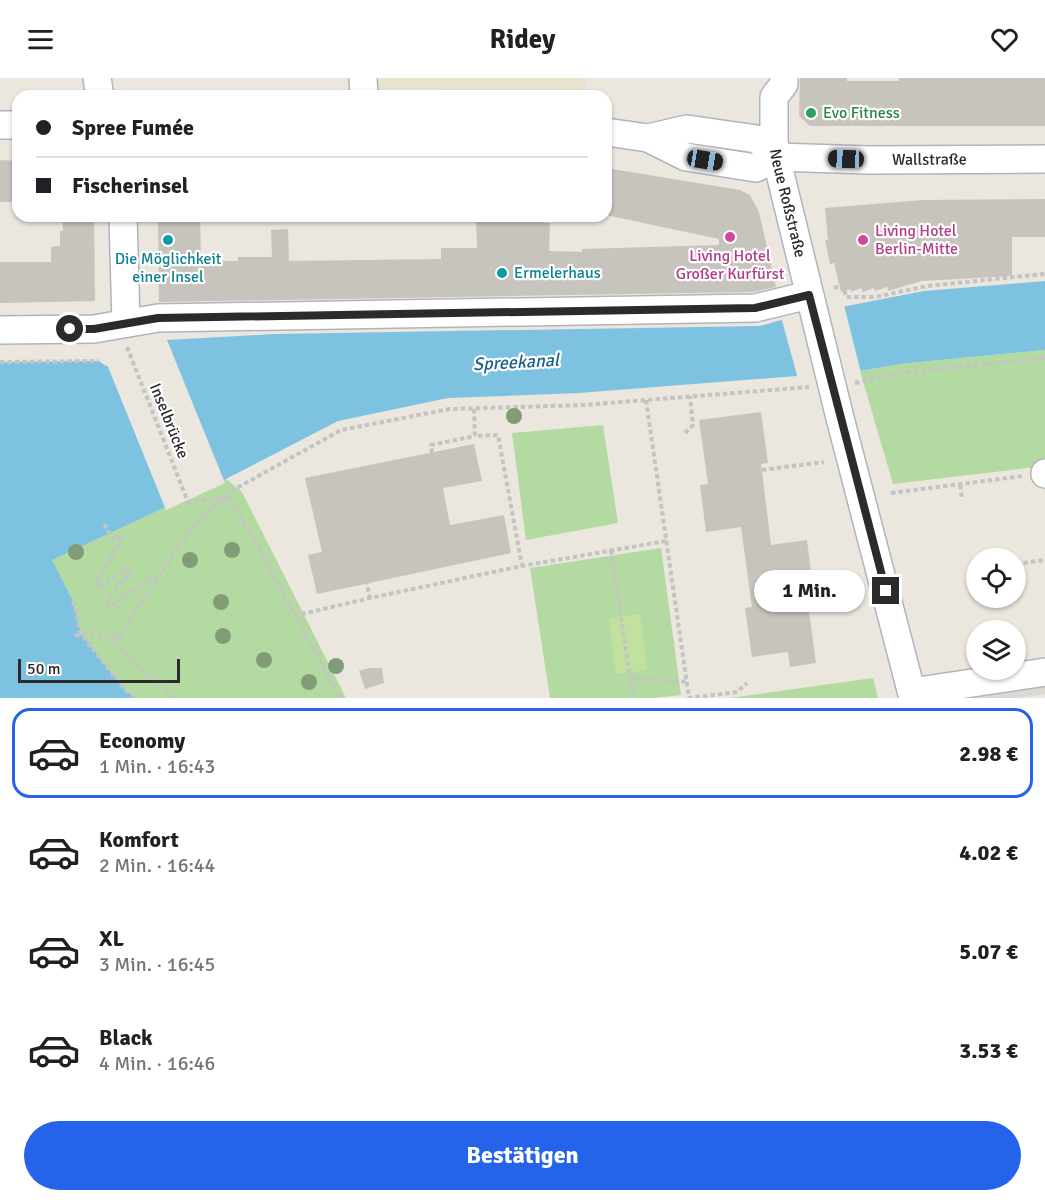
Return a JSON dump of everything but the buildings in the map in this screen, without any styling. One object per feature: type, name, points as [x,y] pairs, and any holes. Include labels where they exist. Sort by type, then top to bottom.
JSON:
[{"type":"street","name":"Neue Roßstraße","points":[[773,84],[774,141],[777,157],[819,298],[830,376],[913,695]]},
{"type":"street","points":[[612,133],[648,138],[687,129],[756,139],[777,157]]},
{"type":"street","name":"Wallstraße","points":[[777,157],[865,160],[1045,159]]},
{"type":"street","points":[[123,222],[127,336]]},
{"type":"street","points":[[0,330],[94,329],[127,336],[170,318],[755,308],[819,298]]},
{"type":"street","points":[[913,695],[1045,672]]},
{"type":"path","points":[[819,298],[843,285],[846,297],[875,297],[927,286],[1045,274]]},
{"type":"path","name":"Inselbrücke","points":[[127,336],[188,502],[227,497]]},
{"type":"path","points":[[858,382],[899,373],[1045,358]]},
{"type":"path","points":[[0,362],[99,361]]},
{"type":"path","points":[[173,698],[117,645],[155,583],[190,530],[232,490],[341,430],[450,409],[584,405],[806,388]]},
{"type":"path","points":[[685,433],[693,425],[690,396]]},
{"type":"path","points":[[645,400],[688,698],[737,692],[747,683]]},
{"type":"path","points":[[474,409],[475,436]]},
{"type":"path","points":[[432,453],[431,445],[475,436],[498,435],[522,566]]},
{"type":"path","points":[[762,470],[824,462]]},
{"type":"path","points":[[891,493],[1045,473]]},
{"type":"path","points":[[960,485],[962,499]]},
{"type":"path","points":[[227,497],[252,535],[340,698]]},
{"type":"path","points":[[104,524],[113,539],[123,536],[95,583],[99,588],[127,568],[131,571],[105,603],[108,608],[149,579],[155,583]]},
{"type":"path","points":[[294,616],[522,566],[666,541]]},
{"type":"path","points":[[611,550],[633,698]]},
{"type":"path","points":[[1026,563],[1045,560]]},
{"type":"path","points":[[366,580],[370,598]]},
{"type":"path","points":[[73,601],[81,634],[125,690],[136,698]]},
{"type":"path","points":[[75,636],[81,634],[122,636]]},
{"type":"path","points":[[629,677],[687,681]]},
{"type":"shaded area","points":[[349,78],[585,78],[586,90],[349,89]]},
{"type":"shaded area","points":[[1045,685],[1045,694],[1018,698],[949,698]]},
{"type":"green space","points":[[1045,350],[1045,466],[893,484],[860,371],[900,364]]},
{"type":"green space","points":[[603,425],[618,523],[526,540],[512,433]]},
{"type":"green space","points":[[226,479],[242,492],[346,698],[136,698],[125,690],[81,634],[73,601],[51,560]]},
{"type":"green space","points":[[661,548],[681,695],[654,698],[550,698],[530,568]]},
{"type":"green space","points":[[640,614],[647,670],[616,674],[609,618]]},
{"type":"green space","points":[[873,678],[878,698],[730,698]]},
{"type":"water","name":"Spreekanal","points":[[1045,281],[1045,350],[900,364],[860,371],[579,393],[448,398],[338,421],[226,479],[52,560],[73,601],[81,634],[125,690],[136,698],[0,698],[0,362],[99,361],[106,366],[167,340],[275,334],[760,326],[795,316],[924,291]]},
{"type":"pier","points":[[844,305],[861,373],[798,379],[781,317]]},
{"type":"pier","points":[[167,340],[225,483],[166,510],[106,362],[150,344]]},
{"type":"place","name":"Evo Fitness","points":[[811,113]]},
{"type":"place","name":"Living Hotel Großer Kurfürst","points":[[730,237]]},
{"type":"place","name":"Die Möglichkeit einer Insel","points":[[168,240]]},
{"type":"place","name":"Living Hotel Berlin-Mitte","points":[[863,240]]},
{"type":"place","name":"Ermelerhaus","points":[[502,273]]},
{"type":"route","points":[[70,329],[94,329],[158,318],[755,308],[809,295],[886,591]]}]
